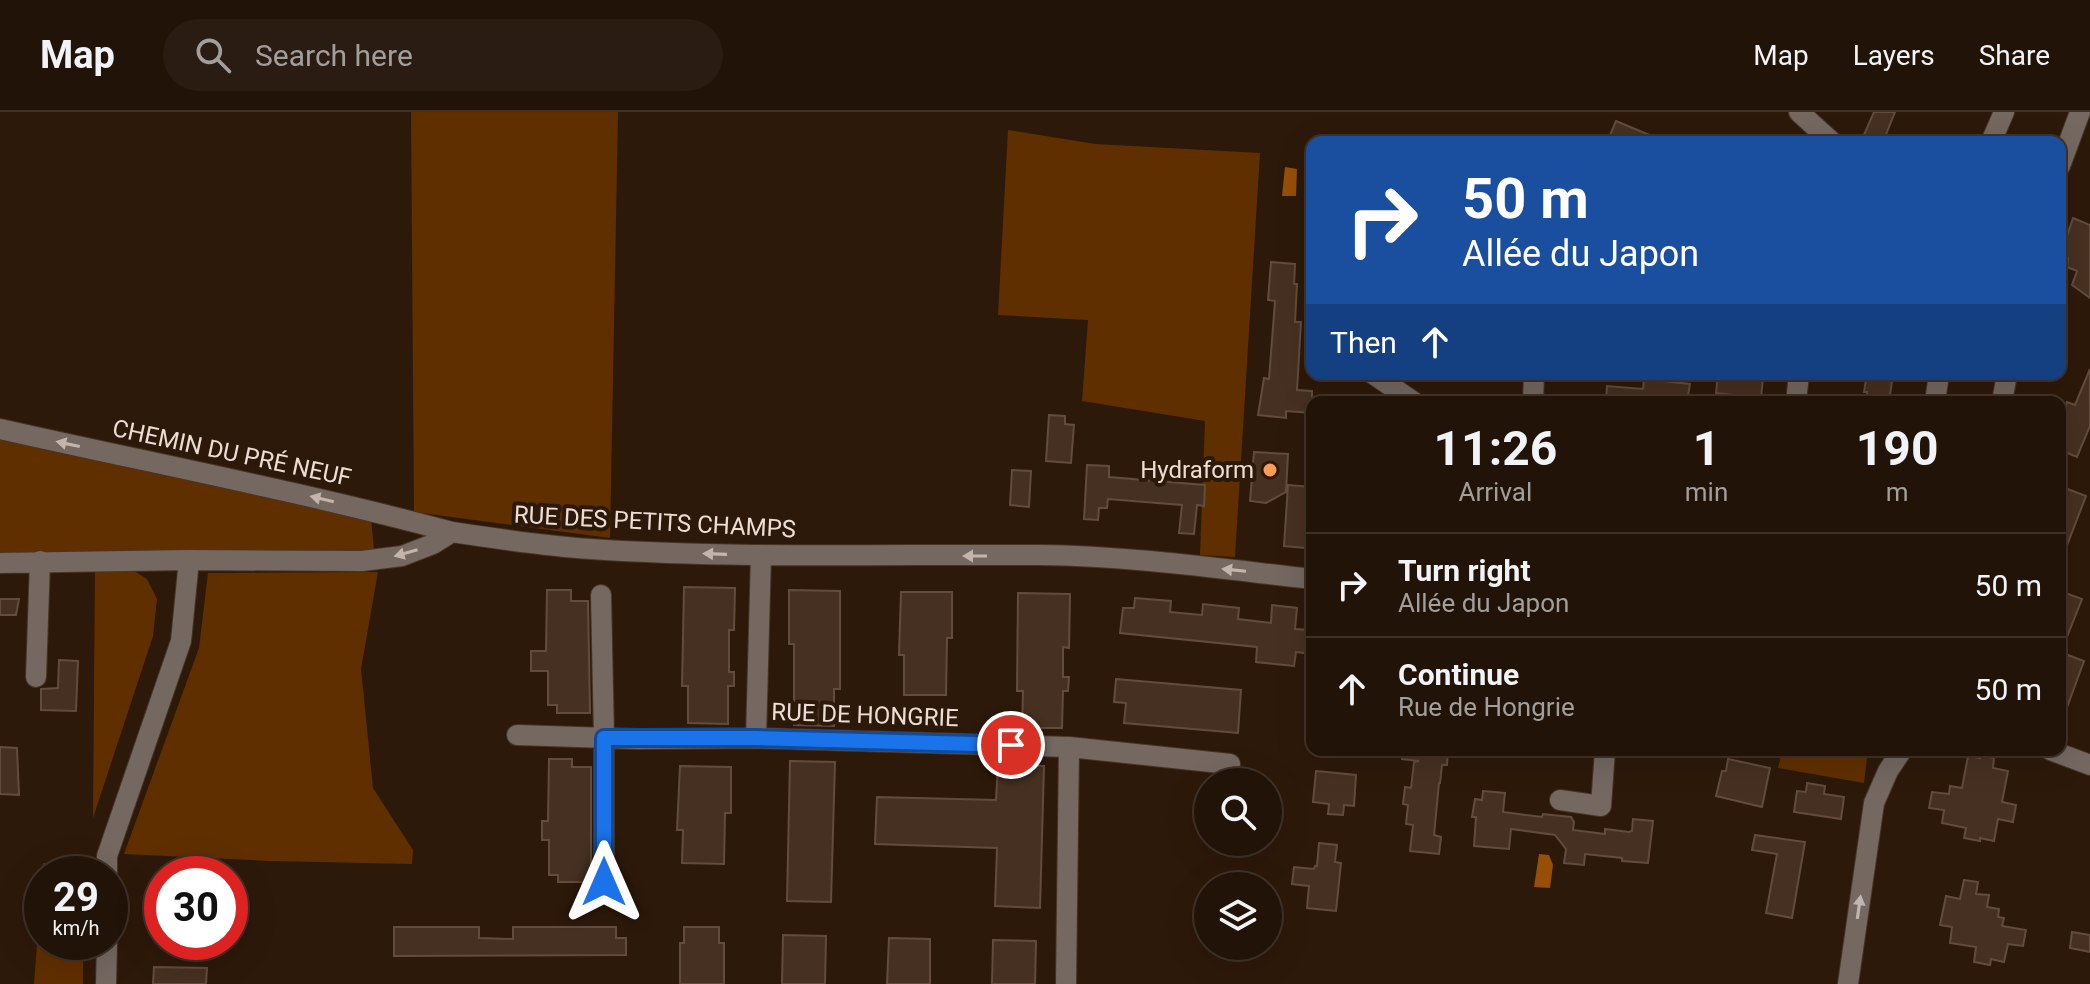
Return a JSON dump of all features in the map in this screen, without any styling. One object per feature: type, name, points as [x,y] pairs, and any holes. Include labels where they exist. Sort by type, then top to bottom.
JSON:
[{"type":"street","points":[[1799,112],[1825,136]]},
{"type":"street","points":[[1994,136],[2004,112]]},
{"type":"street","points":[[2066,150],[2080,112]]},
{"type":"street","points":[[1382,380],[1405,396]]},
{"type":"street","name":"CHEMIN DU PRÉ NEUF","points":[[0,429],[223,476],[452,532]]},
{"type":"street","points":[[0,563],[362,561],[402,556],[433,544],[452,532]]},
{"type":"street","name":"RUE DES PETITS CHAMPS","points":[[452,532],[591,549],[761,555],[1097,557],[1306,578]]},
{"type":"street","points":[[756,738],[761,555]]},
{"type":"street","points":[[107,856],[181,641],[189,560]]},
{"type":"street","points":[[36,677],[40,561]]},
{"type":"street","points":[[601,595],[604,882]]},
{"type":"street","name":"RUE DE HONGRIE","points":[[517,735],[1069,747],[1230,764]]},
{"type":"street","points":[[1066,984],[1069,747]]},
{"type":"street","points":[[1560,800],[1601,806],[1605,756]]},
{"type":"street","points":[[1848,984],[1874,803],[1898,756]]},
{"type":"street","points":[[2066,756],[2090,765]]},
{"type":"street","points":[[106,984],[107,960]]},
{"type":"shaded area","points":[[411,112],[618,112],[610,538],[414,512]]},
{"type":"shaded area","points":[[1008,130],[1095,144],[1260,153],[1235,557],[1200,555],[1205,421],[1082,401],[1088,320],[998,315]]},
{"type":"shaded area","points":[[1285,167],[1297,169],[1296,196],[1282,196]]},
{"type":"shaded area","points":[[0,438],[371,518],[374,550],[0,554]]},
{"type":"shaded area","points":[[95,567],[131,569],[147,579],[157,599],[153,636],[93,818]]},
{"type":"shaded area","points":[[378,572],[361,669],[373,788],[413,850],[412,864],[124,854],[199,648],[208,573]]},
{"type":"shaded area","points":[[1781,756],[1867,756],[1864,783],[1778,768]]},
{"type":"shaded area","points":[[1539,854],[1549,855],[1553,865],[1550,888],[1534,887]]},
{"type":"shaded area","points":[[36,960],[83,960],[83,984],[34,984]]},
{"type":"building","points":[[1874,112],[1895,112],[1885,136],[1863,136]]},
{"type":"building","points":[[1616,121],[1652,136],[1610,136]]},
{"type":"building","points":[[2073,218],[2090,225],[2090,298],[2072,285],[2077,271],[2067,267],[2067,236]]},
{"type":"building","points":[[1271,262],[1295,264],[1295,322],[1301,322],[1297,390],[1312,391],[1312,396],[1306,396],[1306,413],[1286,411],[1286,418],[1258,415],[1264,378],[1269,379],[1275,301],[1268,300]]},
{"type":"building","points":[[2090,369],[2090,426],[2077,457],[2066,452],[2066,404],[2075,405]]},
{"type":"building","points":[[1644,380],[1690,384],[1688,396],[1606,396],[1607,386],[1643,389]]},
{"type":"building","points":[[1717,380],[1763,380],[1761,396],[1716,393]]},
{"type":"building","points":[[1866,380],[1892,380],[1890,396],[1866,396],[1867,392],[1864,392]]},
{"type":"building","points":[[1049,415],[1065,416],[1065,424],[1074,425],[1071,463],[1046,461]]},
{"type":"building","name":"Hydraform","points":[[1254,452],[1288,454],[1286,492],[1266,503],[1250,501]]},
{"type":"building","points":[[1087,465],[1109,466],[1109,477],[1205,485],[1204,506],[1197,505],[1194,534],[1179,533],[1182,505],[1108,499],[1107,508],[1099,508],[1098,520],[1084,519]]},
{"type":"building","points":[[1012,470],[1031,471],[1029,507],[1010,505]]},
{"type":"building","points":[[1288,485],[1306,486],[1306,548],[1284,546]]},
{"type":"building","points":[[2066,488],[2086,496],[2066,548]]},
{"type":"building","points":[[684,587],[735,588],[734,630],[729,630],[729,672],[734,672],[734,686],[728,686],[728,724],[688,723],[688,686],[682,686]]},
{"type":"building","points":[[547,590],[571,590],[571,601],[588,601],[590,713],[557,713],[557,705],[548,705],[548,671],[531,671],[531,651],[546,651]]},
{"type":"building","points":[[789,590],[840,591],[840,689],[834,689],[834,726],[794,725],[794,644],[789,644]]},
{"type":"building","points":[[901,592],[952,592],[952,638],[947,638],[946,695],[904,695],[904,655],[899,655]]},
{"type":"building","points":[[1018,593],[1070,594],[1069,648],[1063,647],[1063,677],[1069,677],[1068,691],[1063,691],[1062,728],[1022,728],[1023,691],[1017,691]]},
{"type":"building","points":[[2066,593],[2082,599],[2066,639]]},
{"type":"building","points":[[1135,598],[1171,601],[1170,612],[1202,615],[1203,604],[1239,608],[1238,619],[1271,623],[1272,605],[1297,608],[1295,629],[1306,630],[1306,653],[1296,652],[1294,666],[1256,662],[1257,647],[1120,633],[1123,608],[1134,608]]},
{"type":"building","points":[[0,599],[19,599],[16,615],[0,615]]},
{"type":"building","points":[[2068,655],[2084,661],[2066,710]]},
{"type":"building","points":[[59,660],[78,661],[76,711],[41,710],[41,689],[58,688]]},
{"type":"building","points":[[1116,679],[1241,690],[1238,733],[1124,723],[1126,703],[1114,702]]},
{"type":"building","points":[[0,747],[17,748],[19,795],[0,794]]},
{"type":"building","points":[[1402,756],[1448,756],[1447,765],[1442,765],[1434,835],[1441,837],[1439,854],[1410,851],[1413,825],[1406,824],[1408,805],[1403,804],[1405,787],[1411,788],[1414,762],[1419,761],[1402,759]]},
{"type":"building","points":[[1968,756],[1994,758],[1993,768],[2008,771],[2002,802],[2016,805],[2013,822],[1998,819],[1994,841],[1964,838],[1966,828],[1942,823],[1944,810],[1929,808],[1932,792],[1949,794],[1950,786],[1962,788]]},
{"type":"building","points":[[549,759],[572,759],[572,767],[591,767],[591,882],[558,882],[558,875],[549,875],[549,840],[542,840],[542,821],[548,821]]},
{"type":"building","points":[[1728,759],[1770,768],[1762,807],[1716,796]]},
{"type":"building","points":[[790,761],[835,762],[831,902],[787,901]]},
{"type":"building","points":[[998,764],[1044,766],[1040,908],[995,906],[997,848],[875,844],[877,797],[996,800]]},
{"type":"building","points":[[680,766],[731,767],[731,813],[725,813],[724,864],[682,863],[683,830],[677,830]]},
{"type":"building","points":[[1316,771],[1356,775],[1354,806],[1344,805],[1343,815],[1328,814],[1329,804],[1313,802]]},
{"type":"building","points":[[1807,783],[1825,786],[1824,794],[1844,797],[1841,819],[1794,812],[1797,791],[1806,792]]},
{"type":"building","points":[[1483,791],[1505,793],[1503,812],[1571,817],[1573,830],[1605,834],[1605,829],[1629,832],[1632,831],[1633,819],[1653,821],[1648,863],[1585,854],[1584,865],[1564,863],[1566,849],[1555,835],[1511,829],[1509,849],[1474,846],[1476,817],[1472,817],[1475,799],[1482,800]]},
{"type":"building","points":[[1755,835],[1805,842],[1792,918],[1766,913],[1777,854],[1752,850]]},
{"type":"building","points":[[1319,843],[1337,845],[1335,862],[1341,863],[1336,911],[1307,908],[1309,886],[1292,884],[1294,867],[1314,869],[1317,866]]},
{"type":"building","points":[[1964,880],[1978,882],[1976,894],[1989,895],[1987,907],[1999,909],[1998,917],[2004,918],[2002,926],[2026,930],[2023,946],[2008,944],[2004,962],[1991,959],[1990,965],[1974,962],[1976,947],[1950,943],[1952,927],[1940,925],[1946,896],[1960,899]]},
{"type":"building","points":[[394,927],[479,927],[479,938],[513,939],[513,927],[616,927],[616,938],[626,938],[626,955],[394,956]]},
{"type":"building","points":[[684,927],[719,927],[719,943],[724,943],[724,984],[680,984],[680,943],[684,943]]},
{"type":"building","points":[[2072,932],[2090,935],[2090,952],[2070,948]]},
{"type":"building","points":[[783,935],[826,936],[825,984],[782,984]]},
{"type":"building","points":[[889,938],[930,939],[930,984],[887,984]]},
{"type":"building","points":[[993,940],[1036,941],[1035,984],[992,984]]},
{"type":"building","points":[[154,967],[207,968],[206,984],[153,984]]},
{"type":"place","name":"Hydraform","points":[[1270,470]]},
{"type":"route","points":[[604,882],[604,738],[756,738],[1011,745]]}]
